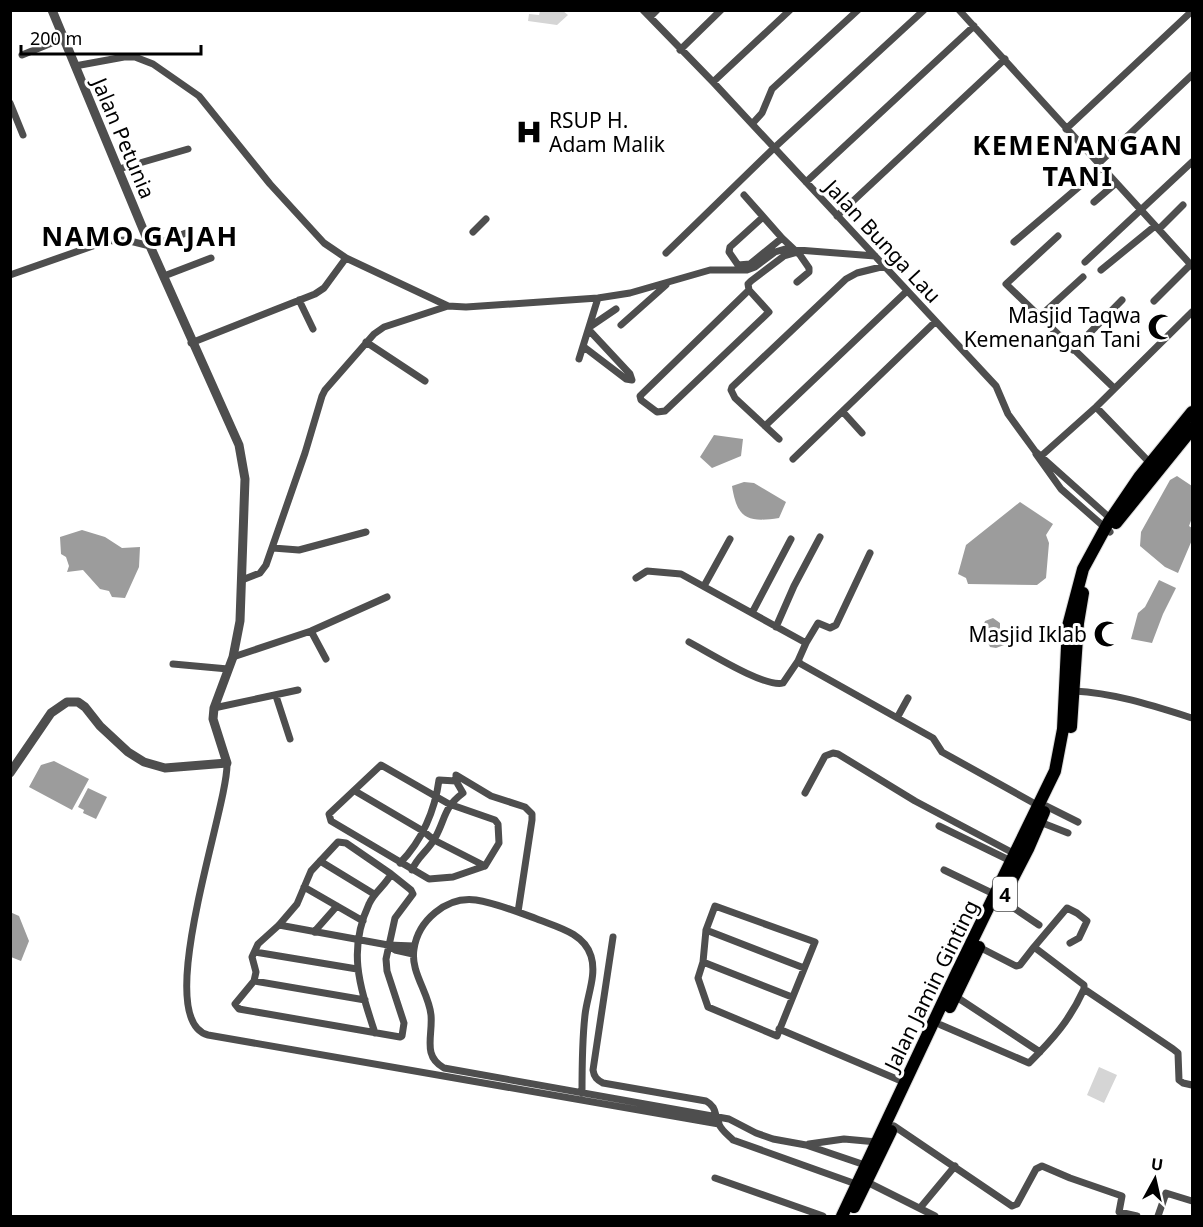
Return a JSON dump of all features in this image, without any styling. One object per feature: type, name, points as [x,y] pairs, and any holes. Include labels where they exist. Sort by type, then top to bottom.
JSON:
[{"type":"highway","name":"Jalan Jamin Ginting","points":[[1015,860],[1040,822],[1060,750],[1063,729],[1066,641],[1083,570],[1150,463],[1192,412]]},
{"type":"highway","name":"Jalan Jamin Ginting","points":[[842,1216],[894,1126],[979,947],[1015,860],[1060,777],[1070,735],[1082,600],[1091,568],[1111,525],[1192,429]]},
{"type":"highway","name":"Jalan Jamin Ginting","points":[[850,1216],[862,1183],[865,1165],[957,972],[999,898]]},
{"type":"street","name":"Jalan Petunia","points":[[52,10],[191,343],[229,419],[242,457],[245,479],[240,621],[233,657],[214,708]]},
{"type":"street","name":"Jalan Bunga Lau","points":[[643,10],[753,124],[996,386],[1008,414],[1061,489],[1111,525]]},
{"type":"street","points":[[650,17],[657,10]]},
{"type":"street","points":[[680,50],[721,10]]},
{"type":"street","points":[[713,82],[790,10]]},
{"type":"street","points":[[753,124],[762,113],[772,89],[858,10]]},
{"type":"street","points":[[666,253],[774,148],[924,10]]},
{"type":"street","points":[[959,10],[1192,265],[1154,301]]},
{"type":"street","points":[[1066,129],[1192,11]]},
{"type":"street","points":[[806,182],[974,26]]},
{"type":"street","points":[[22,54],[64,38]]},
{"type":"street","points":[[75,66],[135,57],[153,64],[185,84],[199,96],[270,184],[324,243],[346,258],[448,306]]},
{"type":"street","points":[[837,216],[1005,59]]},
{"type":"street","points":[[1014,242],[1100,166],[1192,75]]},
{"type":"street","points":[[10,103],[23,135]]},
{"type":"street","points":[[119,169],[188,149]]},
{"type":"street","points":[[1084,262],[1192,162]]},
{"type":"street","points":[[1094,202],[1116,183]]},
{"type":"street","points":[[744,195],[762,218],[795,251],[809,270],[797,282]]},
{"type":"street","points":[[1101,270],[1183,205]]},
{"type":"street","points":[[762,218],[729,249],[729,254],[735,261],[742,265],[750,264],[782,238]]},
{"type":"street","points":[[473,232],[486,219]]},
{"type":"street","points":[[10,275],[107,241],[126,240],[150,246],[186,232]]},
{"type":"street","points":[[1058,236],[1006,284],[1114,388]]},
{"type":"street","points":[[750,290],[640,396],[641,400],[657,412],[665,411],[769,312],[750,290],[748,284],[776,261],[795,251]]},
{"type":"street","points":[[242,580],[263,571],[273,548],[322,396],[366,342],[384,327],[448,306],[466,307],[598,298],[630,293],[710,270],[747,270],[755,267],[775,252],[875,256]]},
{"type":"street","points":[[164,276],[211,258]]},
{"type":"street","points":[[191,343],[321,291],[346,258]]},
{"type":"street","points":[[779,438],[735,398],[732,387],[846,279],[857,273],[885,266]]},
{"type":"street","points":[[1039,317],[1083,277]]},
{"type":"street","points":[[621,325],[669,282]]},
{"type":"street","points":[[765,426],[907,291]]},
{"type":"street","points":[[579,359],[598,298]]},
{"type":"street","points":[[299,300],[313,329]]},
{"type":"street","points":[[1073,350],[1122,300]]},
{"type":"street","points":[[589,328],[616,309]]},
{"type":"street","points":[[1039,455],[1096,407],[1192,312]]},
{"type":"street","points":[[793,459],[935,322]]},
{"type":"street","points":[[584,346],[626,379],[632,380],[630,374],[589,328]]},
{"type":"street","points":[[366,342],[424,381]]},
{"type":"street","points":[[1096,407],[1150,463]]},
{"type":"street","points":[[843,412],[862,433]]},
{"type":"street","points":[[273,548],[299,550],[366,532]]},
{"type":"street","points":[[776,627],[794,586],[820,537]]},
{"type":"street","points":[[704,586],[730,539]]},
{"type":"street","points":[[752,613],[791,539]]},
{"type":"street","points":[[689,642],[747,673],[778,684],[783,683],[798,661],[818,623],[830,628],[836,625],[870,553]]},
{"type":"street","points":[[636,578],[647,571],[676,573],[704,586],[806,643]]},
{"type":"street","points":[[233,657],[311,631],[387,597]]},
{"type":"street","points":[[311,631],[326,658]]},
{"type":"street","points":[[798,661],[933,738],[942,752],[1078,822]]},
{"type":"street","points":[[173,664],[228,669]]},
{"type":"street","points":[[1074,688],[1138,701],[1192,718]]},
{"type":"street","points":[[298,690],[214,708],[213,719],[227,763],[225,789],[200,891],[187,982],[189,1015],[198,1030],[208,1035],[719,1124]]},
{"type":"street","points":[[276,696],[290,739]]},
{"type":"street","points":[[897,718],[908,698]]},
{"type":"street","points":[[10,773],[51,713],[67,702],[78,702],[85,707],[100,726],[128,752],[144,762],[165,768],[227,763]]},
{"type":"street","points":[[805,793],[825,756],[838,754],[1015,860]]},
{"type":"street","points":[[381,765],[449,804],[495,820],[498,824],[500,843],[484,866],[453,877],[429,879],[331,821],[329,814],[355,790],[381,765]]},
{"type":"street","points":[[412,870],[415,861],[434,840],[449,804],[463,793],[456,781],[456,775],[491,796],[525,807],[532,814],[518,912]]},
{"type":"street","points":[[400,862],[423,831],[437,796],[440,780],[456,781]]},
{"type":"street","points":[[355,790],[434,840],[484,866]]},
{"type":"street","points":[[1040,822],[1068,833]]},
{"type":"street","points":[[939,826],[1015,860]]},
{"type":"street","points":[[338,842],[346,843],[391,874],[413,894],[395,918],[386,958],[387,971],[404,1023],[403,1035],[400,1037],[375,1033],[239,1009],[236,1006],[236,1001],[254,981],[256,972],[252,957],[258,944],[297,904],[311,871],[338,842]]},
{"type":"street","points":[[320,861],[374,894]]},
{"type":"street","points":[[944,870],[999,898],[1039,925]]},
{"type":"street","points":[[375,1033],[357,969],[358,940],[374,894],[391,874]]},
{"type":"street","points":[[304,887],[363,921]]},
{"type":"street","points":[[582,1093],[581,1048],[593,970],[591,954],[580,939],[518,912],[475,899],[449,904],[429,917],[414,950],[417,973],[430,1011],[430,1054],[437,1065],[444,1068],[582,1093],[717,1116],[773,1139],[806,1145],[865,1165]]},
{"type":"street","points":[[314,932],[337,906]]},
{"type":"street","points":[[715,906],[814,942],[777,1036],[708,1007],[698,978],[703,962],[706,930],[715,906]]},
{"type":"street","points":[[979,947],[1016,966],[1020,965],[1067,908],[1087,921],[1078,938],[1070,944]]},
{"type":"street","points":[[279,925],[414,950]]},
{"type":"street","points":[[706,930],[804,968]]},
{"type":"street","points":[[613,937],[593,1076],[603,1083],[706,1101],[714,1106],[719,1124],[733,1140],[862,1183],[933,1216]]},
{"type":"street","points":[[1034,947],[1084,985],[1084,989],[1178,1053],[1179,1080],[1192,1085]]},
{"type":"street","points":[[255,952],[357,969]]},
{"type":"street","points":[[703,962],[792,998]]},
{"type":"street","points":[[254,981],[364,1000]]},
{"type":"street","points":[[941,1025],[1029,1063],[1061,1031],[1084,989]]},
{"type":"street","points":[[955,996],[1040,1052]]},
{"type":"street","points":[[779,1029],[906,1083]]},
{"type":"street","points":[[894,1126],[1013,1206],[1017,1204],[1036,1169],[1042,1166],[1122,1196],[1119,1212],[1137,1216]]},
{"type":"street","points":[[806,1145],[844,1139],[877,1142]]},
{"type":"street","points":[[920,1208],[955,1166]]},
{"type":"street","points":[[715,1178],[823,1216]]},
{"type":"street","points":[[1158,1216],[1164,1195],[1168,1192],[1192,1201]]},
{"type":"shaded area","points":[[540,11],[563,11],[568,15],[557,25],[528,21],[529,14],[539,15]]},
{"type":"shaded area","points":[[714,435],[743,439],[741,456],[712,468],[700,457]]},
{"type":"shaded area","points":[[1177,476],[1192,486],[1192,518],[1189,526],[1192,528],[1192,540],[1178,573],[1165,567],[1140,546],[1141,532],[1170,480]]},
{"type":"shaded area","points":[[744,482],[754,483],[786,502],[779,518],[751,519],[741,512],[732,486]]},
{"type":"shaded area","points":[[1020,502],[1053,524],[1046,535],[1049,543],[1046,578],[1037,585],[968,584],[966,578],[958,574],[966,545]]},
{"type":"shaded area","points":[[82,530],[105,537],[122,548],[140,547],[139,567],[125,598],[112,597],[109,591],[100,589],[83,570],[67,572],[69,566],[66,557],[61,554],[60,537]]},
{"type":"shaded area","points":[[1159,580],[1176,588],[1152,643],[1131,639],[1138,613],[1145,607]]},
{"type":"shaded area","points":[[993,618],[1000,623],[1000,634],[1004,645],[996,648],[990,647],[982,630],[985,621]]},
{"type":"shaded area","points":[[54,761],[89,779],[72,810],[29,787],[41,765]]},
{"type":"shaded area","points":[[88,788],[107,797],[96,819],[83,813],[84,810],[78,807]]},
{"type":"shaded area","points":[[10,912],[19,916],[29,941],[21,961],[11,957]]},
{"type":"shaded area","points":[[1099,1067],[1117,1075],[1104,1103],[1087,1095]]},
{"type":"place","name":"RSUP H. Adam Malik","points":[[529,132]]},
{"type":"place","name":"Masjid Taqwa Kemenangan Tani","points":[[1161,327]]},
{"type":"place","name":"Masjid Iklab","points":[[1107,634]]},
{"type":"district","name":"KEMENANGAN TANI","points":[[1078,160]]},
{"type":"district","name":"NAMO GAJAH","points":[[140,235]]}]
